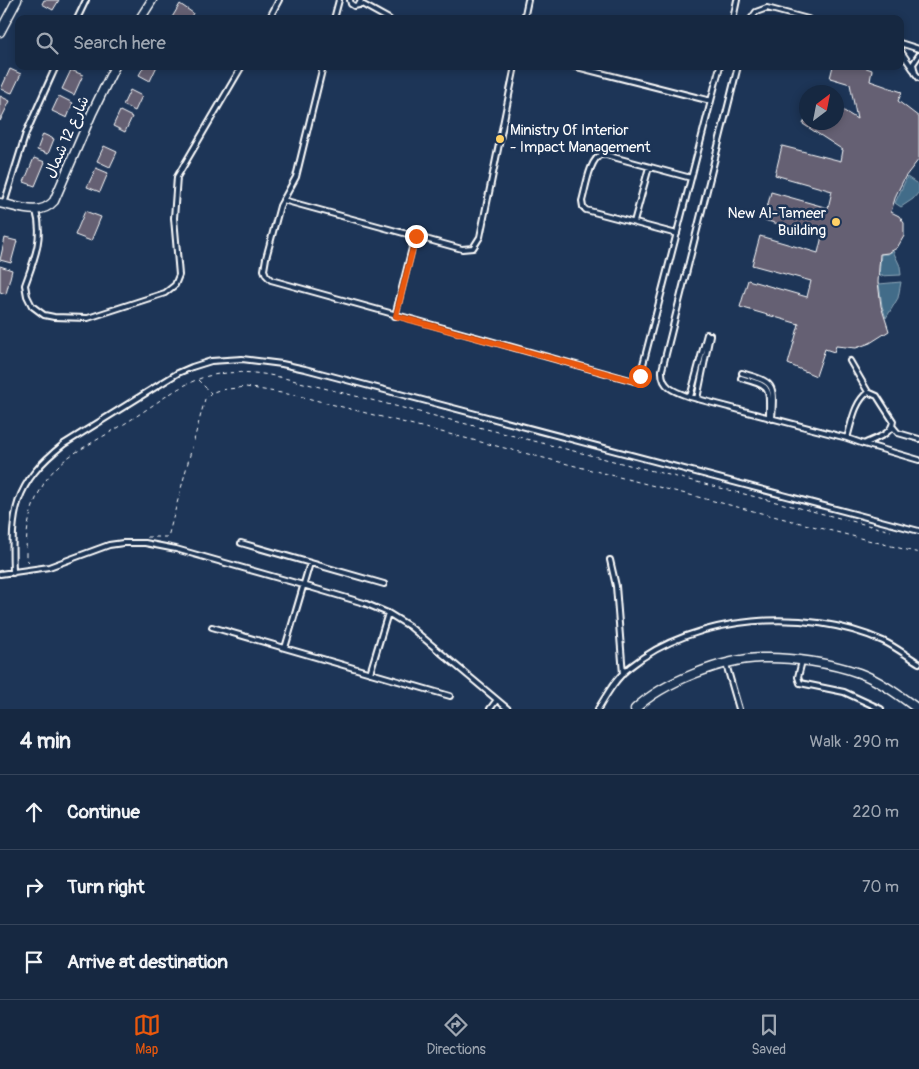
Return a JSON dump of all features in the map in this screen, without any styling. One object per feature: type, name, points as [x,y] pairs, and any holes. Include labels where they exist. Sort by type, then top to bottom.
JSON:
[{"type":"street","points":[[0,32],[17,0]]},
{"type":"street","points":[[143,15],[152,0]]},
{"type":"street","name":"شارع 12 شمال","points":[[36,211],[49,206],[54,201],[92,113],[113,70]]},
{"type":"street","points":[[2,203],[36,211]]},
{"type":"street","points":[[635,709],[652,695],[686,677],[726,664],[760,658],[802,661],[842,668],[861,674],[883,685],[918,709]]},
{"type":"lane","points":[[79,15],[86,0]]},
{"type":"lane","points":[[271,15],[279,0]]},
{"type":"lane","points":[[335,15],[339,0]]},
{"type":"lane","points":[[350,0],[350,4],[354,6],[361,2],[382,15]]},
{"type":"lane","points":[[525,15],[528,0]]},
{"type":"lane","points":[[734,15],[736,0]]},
{"type":"lane","points":[[754,15],[756,12],[768,8],[793,15]]},
{"type":"lane","points":[[904,44],[919,49]]},
{"type":"lane","points":[[913,69],[915,59],[919,55]]},
{"type":"lane","points":[[904,56],[919,78]]},
{"type":"lane","points":[[2,203],[26,134],[54,70]]},
{"type":"lane","points":[[36,211],[39,224],[38,245],[25,285],[32,306],[44,315],[88,318],[166,293],[175,285],[179,276],[174,218],[177,177],[240,70]]},
{"type":"lane","points":[[322,70],[296,177],[278,212],[264,265],[266,276],[277,283],[566,364],[636,381],[640,376],[719,70]]},
{"type":"lane","points":[[283,200],[468,250],[473,248],[479,241],[514,70]]},
{"type":"lane","points":[[588,70],[711,102]]},
{"type":"lane","points":[[737,70],[661,377],[668,387],[690,397],[847,438],[919,460]]},
{"type":"lane","points":[[677,234],[586,210],[582,204],[592,163],[595,158],[602,154],[691,178]]},
{"type":"lane","points":[[634,222],[649,167]]},
{"type":"lane","points":[[396,316],[416,236]]},
{"type":"lane","points":[[690,397],[708,334],[696,398]]},
{"type":"lane","points":[[13,573],[12,534],[16,506],[26,484],[46,459],[64,444],[178,373],[211,361],[226,360],[261,361],[305,369],[919,531]]},
{"type":"lane","points":[[850,361],[868,392],[877,396],[893,421],[893,427],[889,432],[864,444]]},
{"type":"lane","points":[[741,375],[763,384],[768,389],[770,418]]},
{"type":"lane","points":[[847,438],[857,405],[862,396],[868,392]]},
{"type":"lane","points":[[893,427],[898,433],[919,439]]},
{"type":"lane","points":[[0,574],[48,567],[109,545],[123,543],[145,543],[176,549],[303,585],[388,613],[431,643],[496,701],[508,709]]},
{"type":"lane","points":[[241,543],[384,584]]},
{"type":"lane","points":[[610,560],[616,586],[623,674]]},
{"type":"lane","points":[[285,648],[310,563]]},
{"type":"lane","points":[[370,673],[388,613]]},
{"type":"lane","points":[[598,709],[609,690],[629,667],[654,651],[685,636],[751,621],[791,620],[823,624],[884,642],[919,663]]},
{"type":"lane","points":[[212,627],[450,696]]},
{"type":"lane","points":[[802,661],[798,677],[800,683],[844,692],[878,708]]},
{"type":"lane","points":[[726,664],[739,709]]},
{"type":"lane","points":[[490,709],[496,701]]},
{"type":"path","points":[[32,564],[26,556],[28,520],[42,485],[53,471],[70,456],[198,380],[209,376],[238,372],[254,372],[284,378],[891,530]]},
{"type":"path","points":[[198,380],[211,394]]},
{"type":"path","points":[[143,537],[168,538],[205,399],[219,390],[246,387],[299,396],[919,553]]},
{"type":"water","points":[[907,177],[919,185],[919,192],[913,199],[901,207],[895,203]]},
{"type":"water","points":[[893,251],[900,266],[901,275],[879,276],[881,254],[888,254]]},
{"type":"water","points":[[901,282],[898,298],[886,318],[879,284]]},
{"type":"building","points":[[44,0],[59,0],[53,10],[42,4]]},
{"type":"building","points":[[180,4],[193,13],[192,15],[173,15]]},
{"type":"building","points":[[10,69],[21,74],[12,93],[1,89]]},
{"type":"building","points":[[71,70],[83,75],[74,95],[62,89]]},
{"type":"building","points":[[142,70],[155,70],[150,81],[139,75]]},
{"type":"building","name":"New Al-Tameer Building","points":[[832,70],[872,70],[870,81],[902,92],[898,101],[919,117],[919,159],[905,177],[896,195],[891,212],[899,216],[904,223],[904,236],[897,248],[888,253],[880,254],[878,282],[881,306],[889,331],[870,343],[856,348],[836,346],[834,352],[825,349],[816,376],[788,364],[799,324],[740,307],[748,280],[807,297],[811,281],[752,265],[760,236],[818,253],[822,236],[764,220],[771,192],[828,208],[832,191],[775,175],[782,146],[841,161],[843,150],[812,130],[844,130],[844,111],[857,119],[850,84],[830,78]]},
{"type":"building","points":[[130,90],[142,96],[135,111],[123,105]]},
{"type":"building","points":[[0,96],[10,101],[0,121]]},
{"type":"building","points":[[59,96],[73,103],[67,118],[52,111]]},
{"type":"building","points":[[120,111],[132,117],[125,132],[113,126]]},
{"type":"building","points":[[43,134],[54,139],[48,154],[37,150]]},
{"type":"building","points":[[104,146],[117,152],[110,167],[97,161]]},
{"type":"building","points":[[34,158],[45,162],[35,186],[24,182]]},
{"type":"building","points":[[96,168],[108,173],[100,192],[87,187]]},
{"type":"building","points":[[85,211],[101,217],[91,241],[75,235]]},
{"type":"building","points":[[5,238],[17,241],[11,263],[0,260]]},
{"type":"building","points":[[0,266],[12,270],[6,294],[0,292]]},
{"type":"place","name":"Ministry Of Interior - Impact Management","points":[[500,139]]},
{"type":"place","name":"New Al-Tameer Building","points":[[836,222]]},
{"type":"route","points":[[416,236],[396,316],[566,364],[634,381],[638,380],[640,376]]}]
